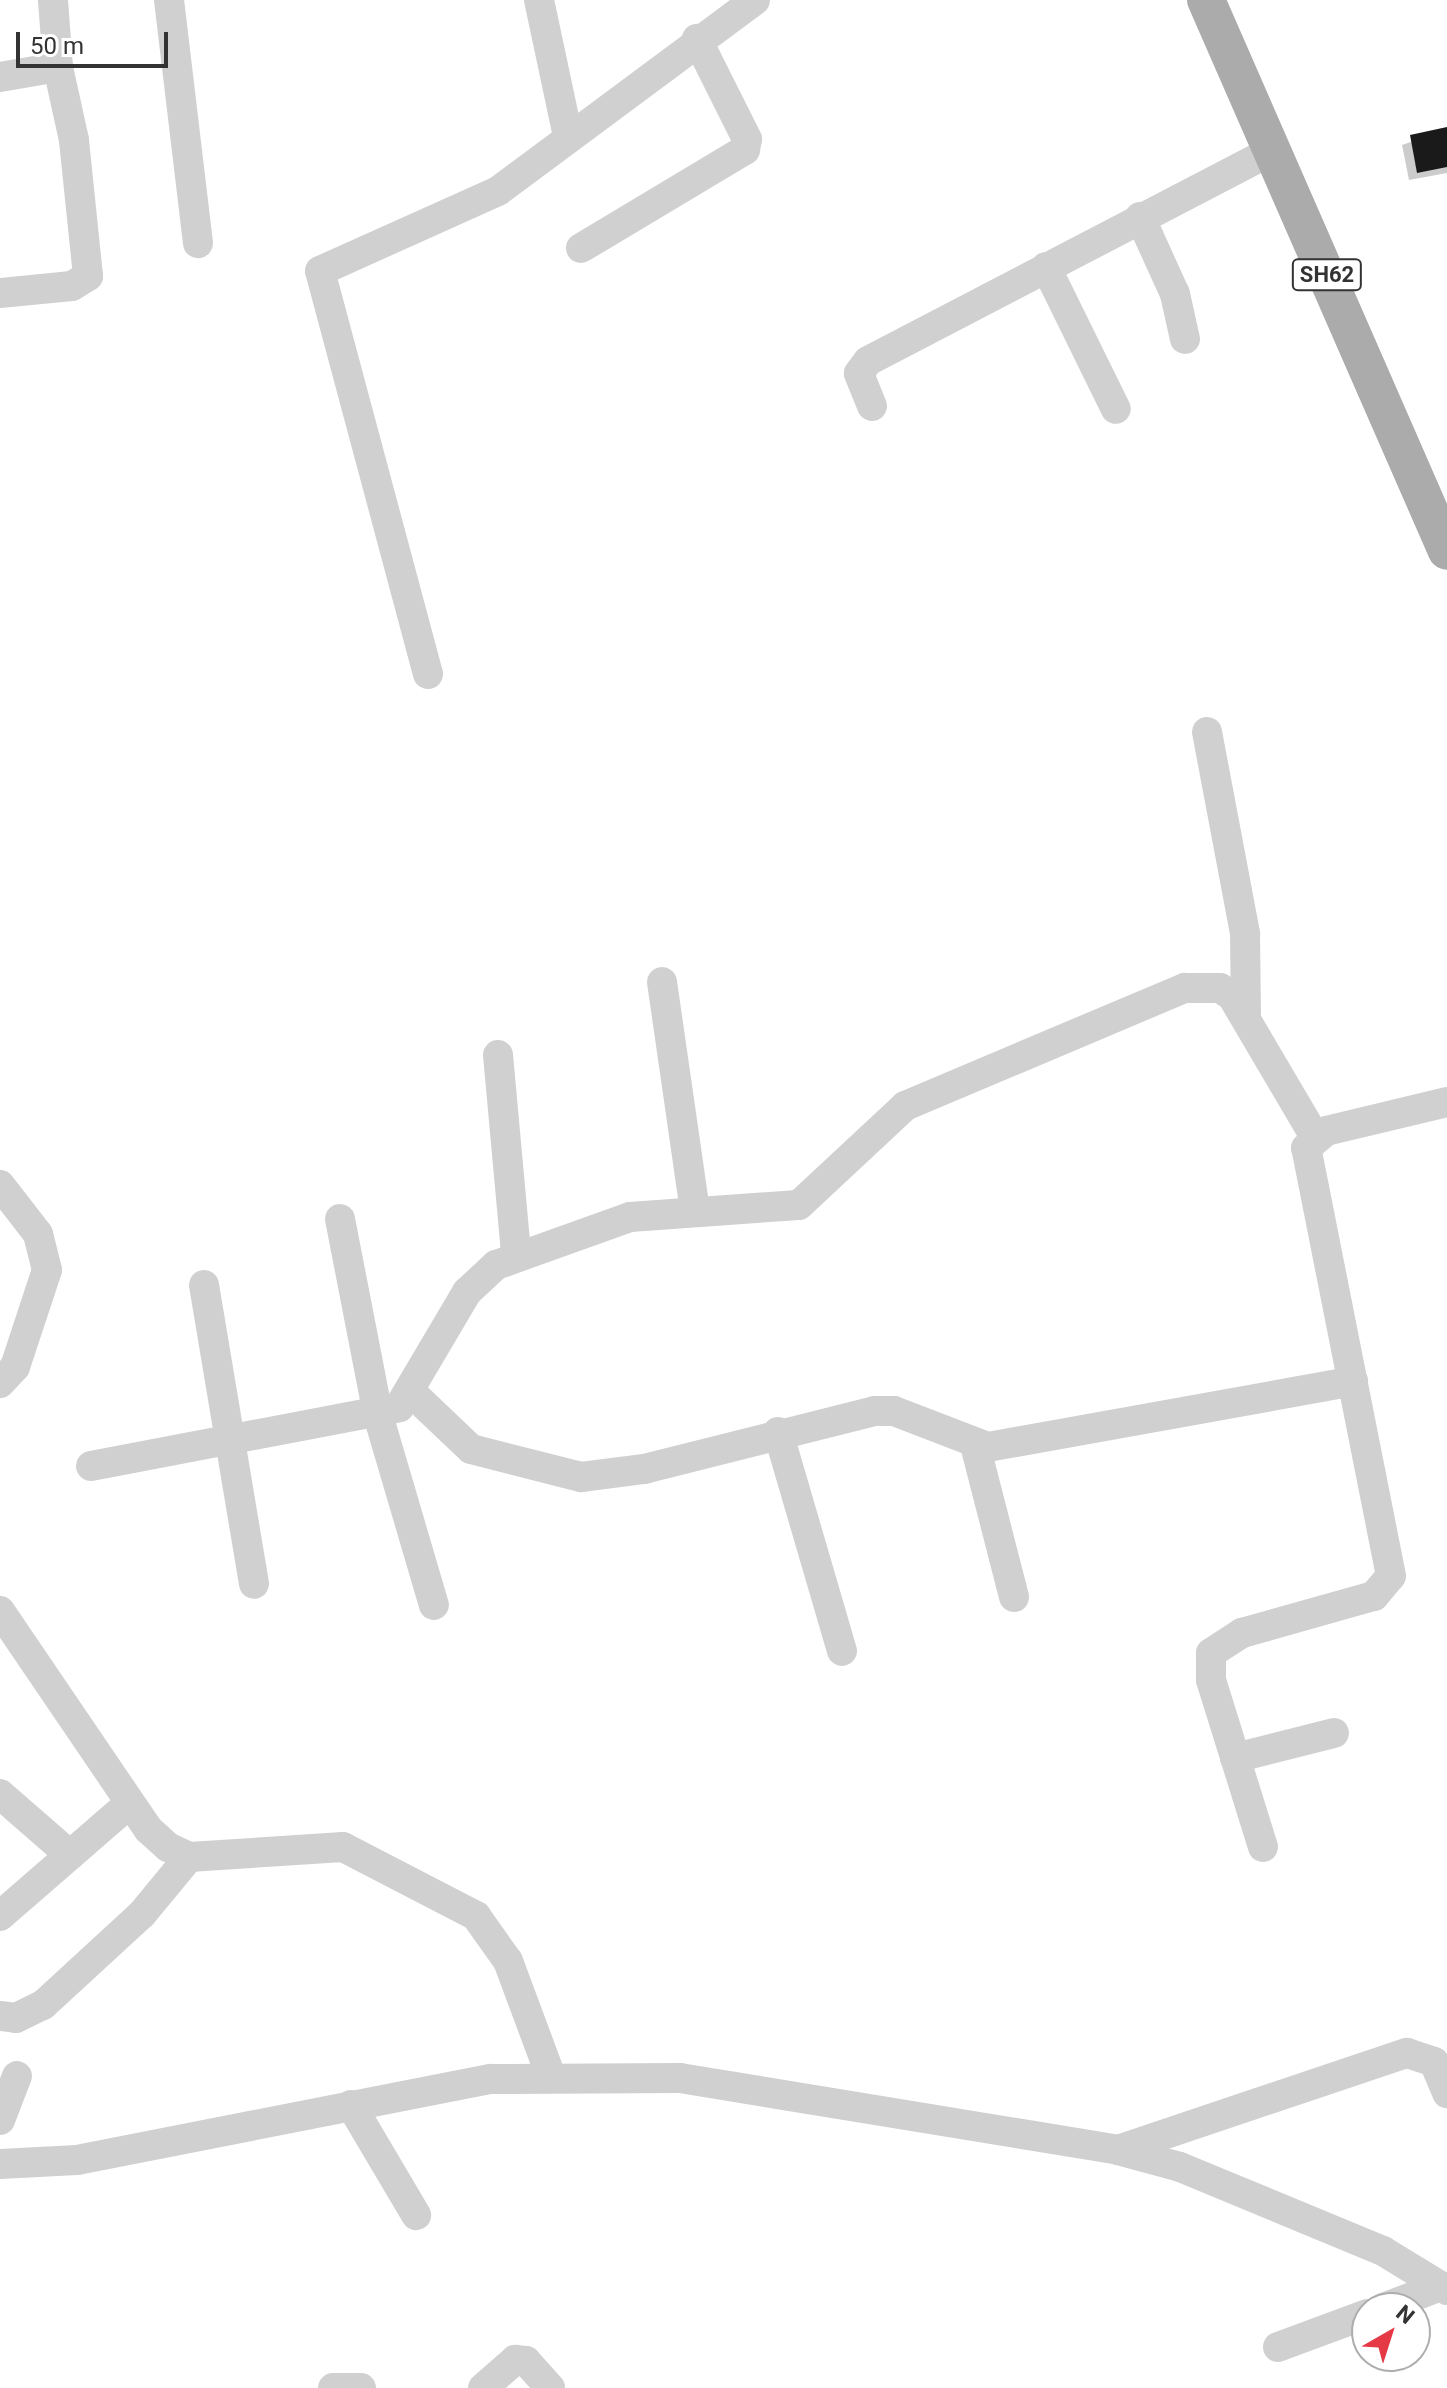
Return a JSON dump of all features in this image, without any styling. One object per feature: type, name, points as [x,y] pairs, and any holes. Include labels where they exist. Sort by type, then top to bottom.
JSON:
[{"type":"main road","name":"SH62","points":[[1206,0],[1447,551]]},
{"type":"street","points":[[0,293],[72,286],[88,276],[74,140],[58,67],[53,0]]},
{"type":"street","points":[[169,0],[198,243]]},
{"type":"street","points":[[539,0],[568,137]]},
{"type":"street","points":[[428,674],[318,274],[488,197],[697,39],[755,0]]},
{"type":"street","points":[[581,248],[745,150],[747,139],[697,39]]},
{"type":"street","points":[[0,77],[58,67]]},
{"type":"street","points":[[872,406],[859,373],[868,361],[1272,151]]},
{"type":"street","points":[[1140,217],[1175,294],[1185,339]]},
{"type":"street","points":[[1046,267],[1116,409]]},
{"type":"street","points":[[1207,732],[1245,934],[1246,1014]]},
{"type":"street","points":[[662,982],[695,1211]]},
{"type":"street","points":[[91,1466],[378,1415],[412,1393],[467,1292],[516,1254],[630,1217],[799,1205],[905,1106],[1171,993],[1220,988],[1246,1014],[1315,1137],[1308,1163],[1391,1576],[1374,1596],[1242,1633],[1211,1653],[1207,1665],[1263,1847]]},
{"type":"street","points":[[498,1055],[516,1254]]},
{"type":"street","points":[[1315,1137],[1447,1102]]},
{"type":"street","points":[[0,1185],[38,1234],[47,1270],[15,1367],[0,1383]]},
{"type":"street","points":[[340,1219],[378,1415],[434,1605]]},
{"type":"street","points":[[204,1285],[226,1443],[254,1584]]},
{"type":"street","points":[[412,1393],[471,1449],[581,1477],[644,1469],[778,1432],[894,1411],[975,1445],[1353,1381]]},
{"type":"street","points":[[778,1432],[842,1651]]},
{"type":"street","points":[[975,1445],[1014,1597]]},
{"type":"street","points":[[0,1611],[130,1803],[158,1838],[189,1857],[343,1847],[457,1901],[497,1939],[550,2074]]},
{"type":"street","points":[[1235,1758],[1334,1733]]},
{"type":"street","points":[[0,1794],[70,1855]]},
{"type":"street","points":[[0,1916],[130,1803]]},
{"type":"street","points":[[0,2016],[16,2018],[43,2005],[142,1914],[189,1857]]},
{"type":"street","points":[[1118,2150],[1407,2053],[1434,2062],[1447,2093]]},
{"type":"street","points":[[0,2164],[77,2160],[351,2105],[550,2074],[680,2078],[1118,2150],[1257,2197],[1383,2251],[1444,2288]]},
{"type":"street","points":[[0,2120],[17,2076]]},
{"type":"street","points":[[351,2105],[416,2215]]},
{"type":"street","points":[[1278,2347],[1351,2320]]},
{"type":"street","points":[[483,2388],[515,2360],[526,2361],[550,2388]]},
{"type":"street","points":[[333,2388],[361,2388]]},
{"type":"building","points":[[1447,127],[1447,167],[1417,173],[1410,135]]}]
